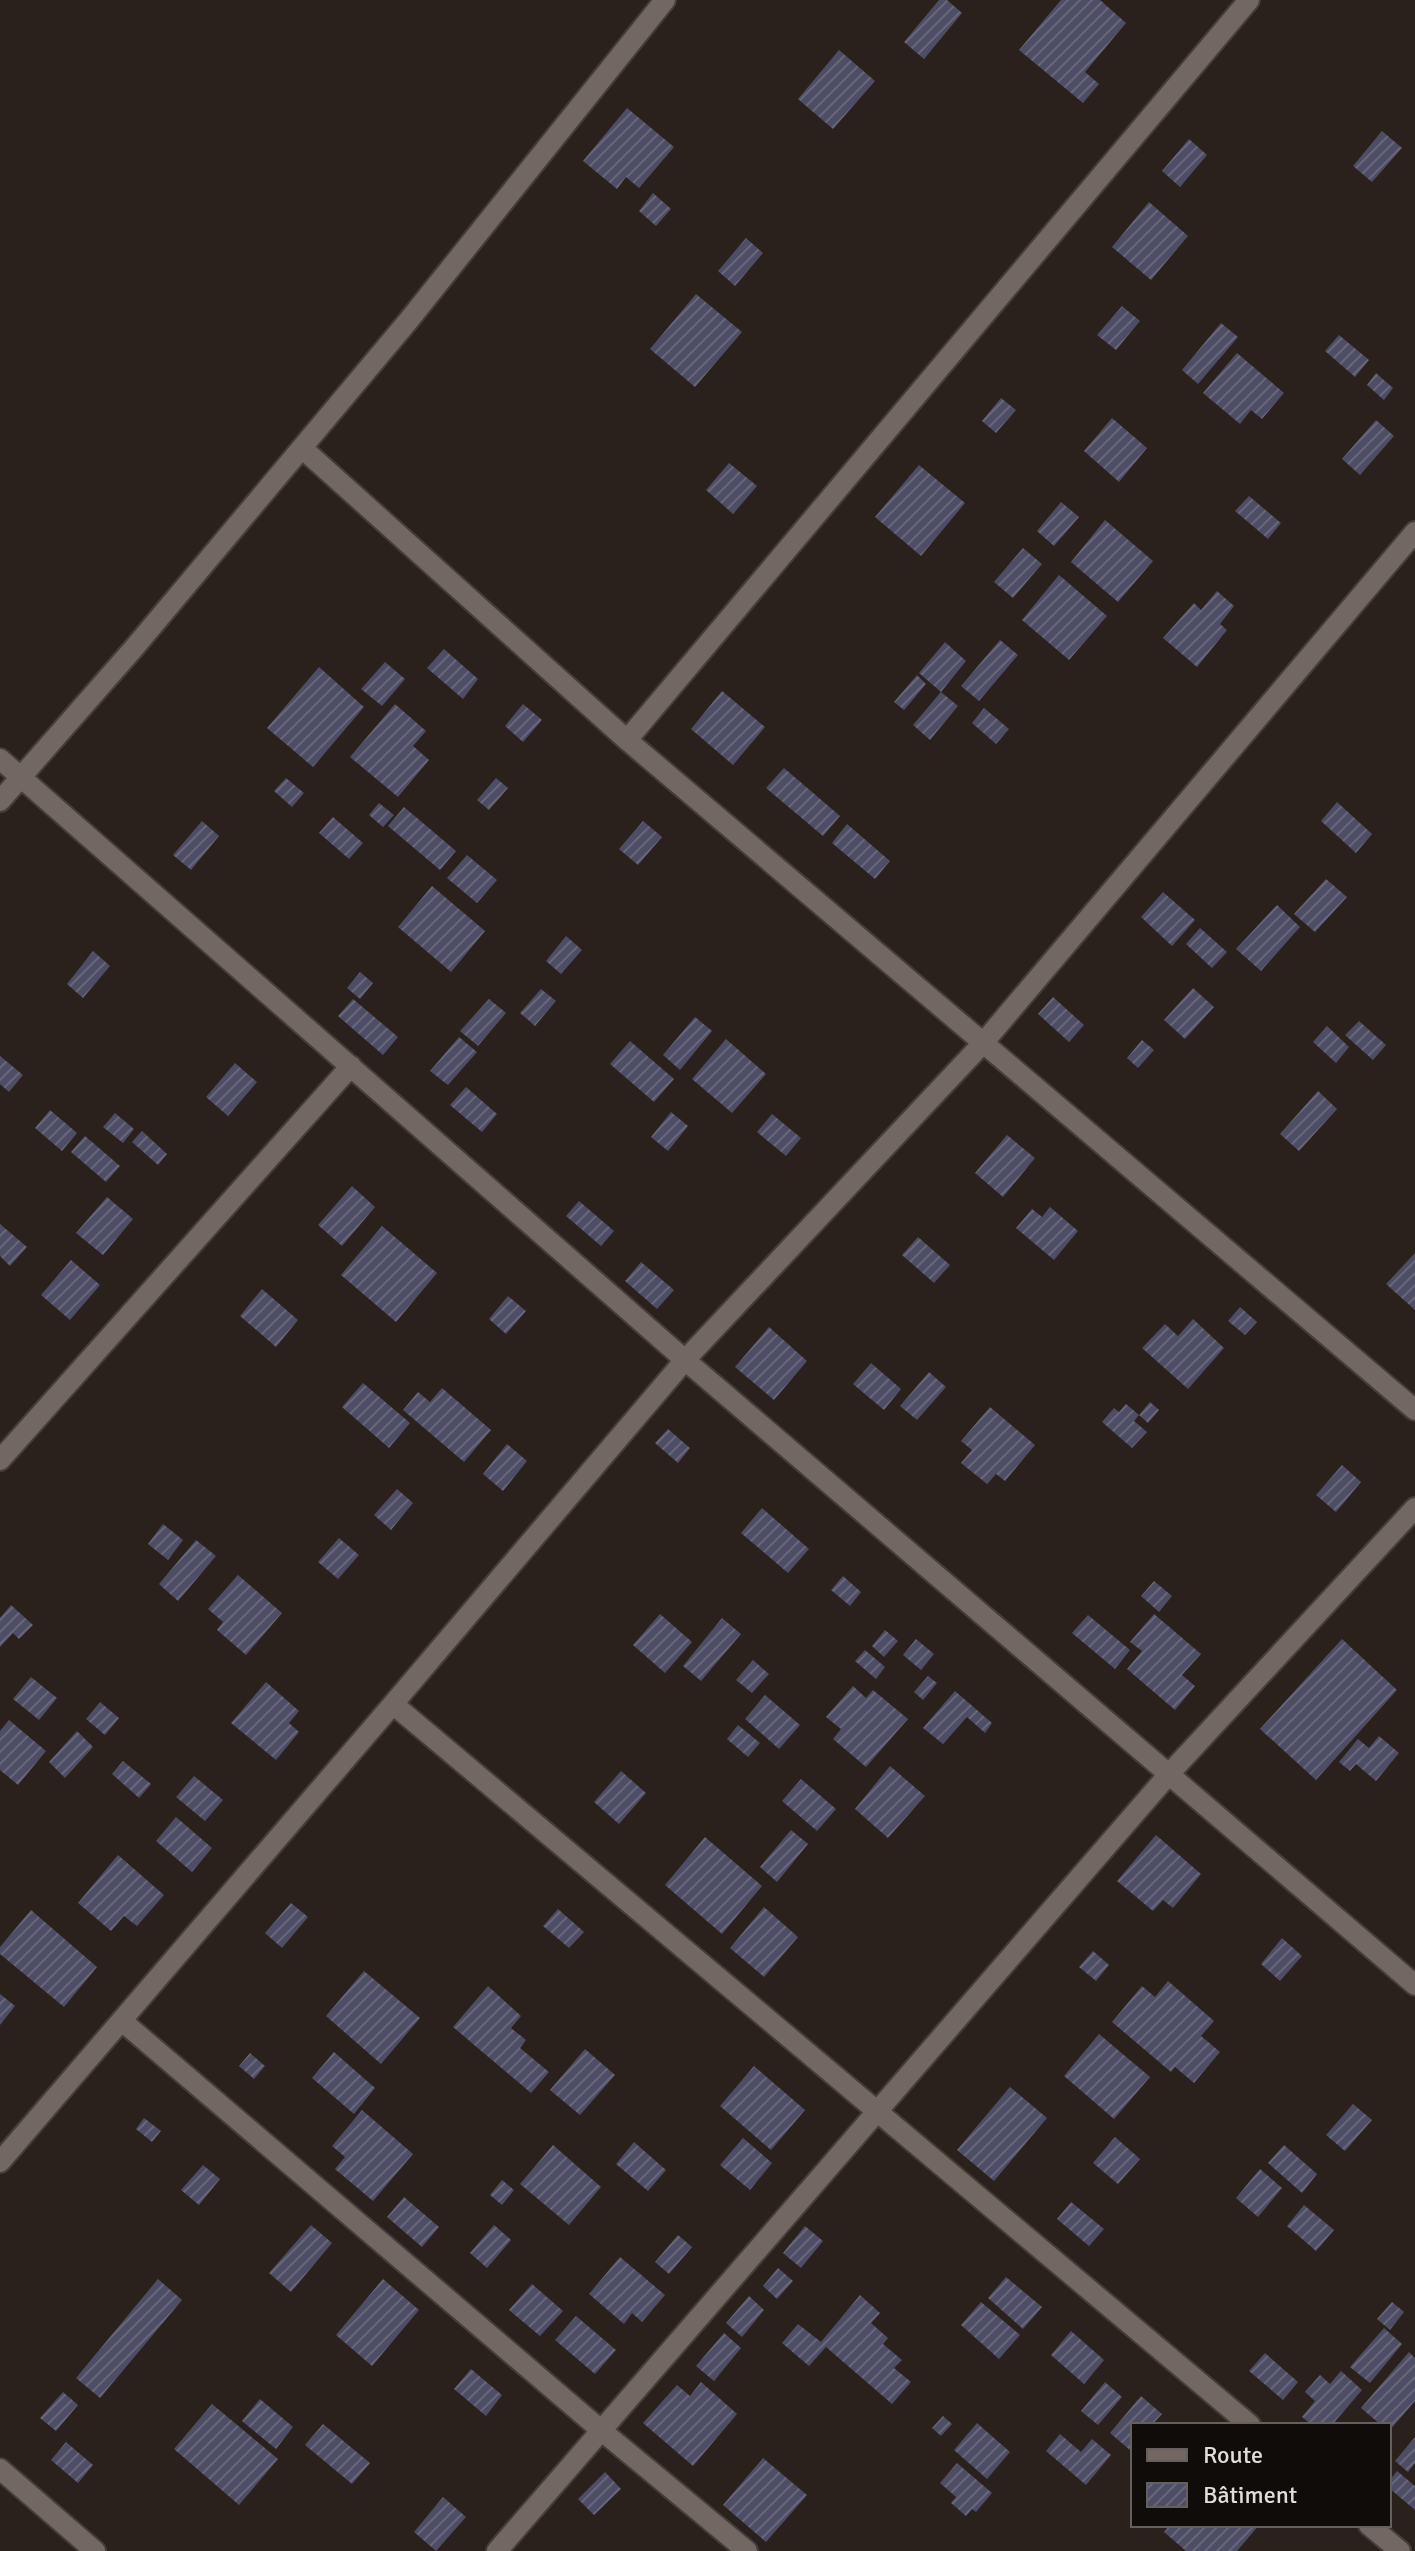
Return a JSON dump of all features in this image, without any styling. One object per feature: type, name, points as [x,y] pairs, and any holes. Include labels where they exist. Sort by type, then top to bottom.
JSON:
[{"type":"street","points":[[0,801],[419,308],[665,0]]},
{"type":"street","points":[[627,740],[1249,0]]},
{"type":"street","points":[[302,448],[627,740],[1415,1410]]},
{"type":"street","points":[[0,2162],[685,1360],[984,1042],[1415,532]]},
{"type":"street","points":[[0,759],[685,1360],[1415,1985]]},
{"type":"street","points":[[0,1460],[351,1066]]},
{"type":"street","points":[[497,2551],[1169,1774],[1415,1508]]},
{"type":"street","points":[[393,1704],[1248,2423]]},
{"type":"street","points":[[122,2021],[747,2551]]},
{"type":"street","points":[[0,2469],[95,2551]]},
{"type":"street","points":[[1371,2527],[1400,2551]]},
{"type":"building","points":[[939,0],[947,0],[962,13],[924,59],[904,42]]},
{"type":"building","points":[[1061,0],[1100,0],[1126,23],[1085,72],[1099,84],[1083,103],[1019,50]]},
{"type":"building","points":[[839,50],[875,81],[833,129],[798,99]]},
{"type":"building","points":[[627,108],[674,147],[639,188],[626,177],[617,189],[583,161]]},
{"type":"building","points":[[1382,131],[1402,148],[1372,182],[1353,166]]},
{"type":"building","points":[[1189,139],[1207,155],[1180,187],[1162,171]]},
{"type":"building","points":[[653,193],[671,209],[656,226],[639,211]]},
{"type":"building","points":[[1149,202],[1188,236],[1151,280],[1112,247]]},
{"type":"building","points":[[746,238],[763,253],[735,286],[718,271]]},
{"type":"building","points":[[696,294],[742,332],[695,387],[650,349]]},
{"type":"building","points":[[1122,306],[1140,321],[1116,350],[1097,335]]},
{"type":"building","points":[[1221,323],[1238,337],[1198,384],[1182,370]]},
{"type":"building","points":[[1339,335],[1369,360],[1355,377],[1325,351]]},
{"type":"building","points":[[1237,353],[1284,393],[1262,419],[1251,410],[1240,424],[1203,393]]},
{"type":"building","points":[[1376,373],[1393,388],[1384,400],[1367,385]]},
{"type":"building","points":[[1001,398],[1016,410],[996,433],[982,421]]},
{"type":"building","points":[[1112,418],[1147,448],[1119,482],[1084,451]]},
{"type":"building","points":[[1376,420],[1394,436],[1360,475],[1342,459]]},
{"type":"building","points":[[729,463],[757,486],[733,514],[706,490]]},
{"type":"building","points":[[919,465],[965,503],[921,556],[875,517]]},
{"type":"building","points":[[1249,496],[1281,523],[1268,539],[1235,511]]},
{"type":"building","points":[[1061,502],[1079,517],[1054,546],[1037,531]]},
{"type":"building","points":[[1105,520],[1153,561],[1118,602],[1071,562]]},
{"type":"building","points":[[1023,548],[1042,564],[1013,598],[994,582]]},
{"type":"building","points":[[1059,575],[1107,616],[1069,660],[1022,620]]},
{"type":"building","points":[[1217,591],[1234,606],[1220,624],[1227,630],[1197,667],[1163,638],[1194,603],[1201,610]]},
{"type":"building","points":[[1000,640],[1018,655],[979,701],[961,686]]},
{"type":"building","points":[[945,642],[966,661],[941,692],[919,673]]},
{"type":"building","points":[[444,649],[478,679],[463,699],[427,668]]},
{"type":"building","points":[[385,662],[405,679],[382,706],[361,689]]},
{"type":"building","points":[[319,667],[364,707],[313,767],[267,728]]},
{"type":"building","points":[[917,675],[926,684],[904,710],[894,702]]},
{"type":"building","points":[[722,691],[765,727],[733,765],[691,729]]},
{"type":"building","points":[[941,692],[958,706],[930,740],[913,725]]},
{"type":"building","points":[[395,704],[426,731],[413,746],[429,760],[398,797],[350,757]]},
{"type":"building","points":[[523,704],[542,720],[523,742],[505,726]]},
{"type":"building","points":[[984,708],[1009,729],[996,744],[972,723]]},
{"type":"building","points":[[784,768],[840,816],[823,836],[766,788]]},
{"type":"building","points":[[286,778],[304,793],[292,807],[274,791]]},
{"type":"building","points":[[496,778],[508,788],[489,810],[477,800]]},
{"type":"building","points":[[1337,802],[1372,834],[1356,853],[1321,821]]},
{"type":"building","points":[[379,803],[394,815],[383,827],[369,815]]},
{"type":"building","points":[[404,807],[456,851],[440,870],[388,826]]},
{"type":"building","points":[[333,817],[363,843],[349,859],[319,833]]},
{"type":"building","points":[[202,821],[219,836],[191,870],[173,855]]},
{"type":"building","points":[[643,821],[662,837],[638,865],[619,849]]},
{"type":"building","points":[[847,824],[890,861],[875,879],[832,843]]},
{"type":"building","points":[[467,855],[497,880],[477,903],[447,878]]},
{"type":"building","points":[[1326,879],[1347,897],[1315,932],[1294,914]]},
{"type":"building","points":[[432,886],[485,931],[451,972],[398,927]]},
{"type":"building","points":[[1163,892],[1195,920],[1172,946],[1141,917]]},
{"type":"building","points":[[1277,905],[1300,927],[1261,971],[1236,949]]},
{"type":"building","points":[[1200,928],[1227,952],[1212,968],[1186,944]]},
{"type":"building","points":[[566,936],[582,950],[561,974],[546,961]]},
{"type":"building","points":[[93,951],[110,966],[83,998],[67,984]]},
{"type":"building","points":[[360,972],[373,983],[360,999],[347,988]]},
{"type":"building","points":[[1193,988],[1214,1007],[1185,1039],[1164,1020]]},
{"type":"building","points":[[541,989],[556,1001],[535,1026],[520,1013]]},
{"type":"building","points":[[1053,997],[1084,1025],[1069,1042],[1038,1014]]},
{"type":"building","points":[[353,999],[398,1037],[383,1055],[338,1016]]},
{"type":"building","points":[[489,999],[506,1013],[478,1046],[460,1031]]},
{"type":"building","points":[[695,1017],[712,1031],[680,1070],[663,1055]]},
{"type":"building","points":[[1359,1021],[1386,1045],[1373,1060],[1345,1035]]},
{"type":"building","points":[[1327,1026],[1349,1047],[1336,1063],[1313,1042]]},
{"type":"building","points":[[459,1037],[477,1052],[448,1085],[430,1071]]},
{"type":"building","points":[[726,1039],[766,1074],[732,1113],[692,1079]]},
{"type":"building","points":[[1142,1040],[1154,1050],[1138,1068],[1127,1058]]},
{"type":"building","points":[[630,1041],[674,1079],[654,1102],[610,1064]]},
{"type":"building","points":[[0,1056],[23,1075],[9,1092],[0,1084]]},
{"type":"building","points":[[235,1063],[257,1082],[228,1116],[206,1097]]},
{"type":"building","points":[[466,1087],[497,1114],[482,1132],[450,1105]]},
{"type":"building","points":[[1318,1091],[1337,1109],[1299,1151],[1280,1134]]},
{"type":"building","points":[[50,1110],[77,1133],[62,1151],[35,1128]]},
{"type":"building","points":[[671,1112],[688,1126],[668,1151],[651,1137]]},
{"type":"building","points":[[115,1113],[134,1129],[123,1143],[103,1127]]},
{"type":"building","points":[[772,1114],[801,1138],[786,1156],[757,1132]]},
{"type":"building","points":[[142,1131],[167,1154],[158,1165],[132,1142]]},
{"type":"building","points":[[1007,1135],[1035,1158],[1003,1197],[975,1173]]},
{"type":"building","points":[[85,1136],[120,1166],[106,1182],[71,1152]]},
{"type":"building","points":[[352,1186],[375,1207],[342,1246],[318,1225]]},
{"type":"building","points":[[107,1197],[133,1219],[103,1255],[76,1233]]},
{"type":"building","points":[[579,1201],[614,1231],[601,1246],[566,1216]]},
{"type":"building","points":[[1050,1207],[1078,1231],[1054,1260],[1016,1228],[1032,1209],[1042,1217]]},
{"type":"building","points":[[0,1224],[27,1247],[10,1266],[0,1256]]},
{"type":"building","points":[[382,1226],[437,1273],[396,1322],[341,1275]]},
{"type":"building","points":[[918,1237],[950,1265],[934,1283],[902,1255]]},
{"type":"building","points":[[1415,1253],[1415,1310],[1386,1284]]},
{"type":"building","points":[[71,1260],[100,1285],[70,1320],[41,1295]]},
{"type":"building","points":[[641,1262],[674,1290],[657,1309],[625,1281]]},
{"type":"building","points":[[262,1289],[298,1320],[276,1347],[240,1316]]},
{"type":"building","points":[[508,1296],[526,1311],[506,1334],[489,1319]]},
{"type":"building","points":[[1240,1307],[1257,1322],[1245,1335],[1228,1321]]},
{"type":"building","points":[[1193,1319],[1224,1348],[1188,1389],[1142,1348],[1165,1324],[1178,1336]]},
{"type":"building","points":[[769,1327],[807,1361],[774,1400],[735,1367]]},
{"type":"building","points":[[871,1363],[901,1389],[884,1410],[853,1384]]},
{"type":"building","points":[[929,1372],[946,1387],[917,1420],[900,1406]]},
{"type":"building","points":[[363,1383],[410,1423],[389,1448],[342,1407]]},
{"type":"building","points":[[442,1388],[491,1430],[464,1462],[403,1410],[418,1392],[430,1402]]},
{"type":"building","points":[[1150,1402],[1159,1410],[1148,1423],[1139,1415]]},
{"type":"building","points":[[1126,1404],[1139,1415],[1134,1421],[1147,1432],[1132,1448],[1102,1422],[1114,1408],[1119,1412]]},
{"type":"building","points":[[990,1407],[1035,1445],[1005,1481],[996,1474],[987,1484],[961,1463],[972,1450],[961,1441]]},
{"type":"building","points":[[668,1429],[690,1448],[678,1463],[655,1443]]},
{"type":"building","points":[[507,1444],[527,1461],[503,1491],[483,1474]]},
{"type":"building","points":[[1342,1465],[1361,1482],[1336,1512],[1316,1495]]},
{"type":"building","points":[[397,1489],[413,1503],[391,1530],[374,1515]]},
{"type":"building","points":[[762,1508],[809,1549],[788,1573],[741,1533]]},
{"type":"building","points":[[163,1524],[183,1540],[168,1560],[148,1544]]},
{"type":"building","points":[[339,1538],[359,1555],[338,1579],[318,1562]]},
{"type":"building","points":[[196,1540],[216,1556],[178,1601],[159,1584]]},
{"type":"building","points":[[238,1575],[282,1613],[246,1655],[217,1630],[223,1622],[208,1609]]},
{"type":"building","points":[[843,1576],[861,1592],[850,1606],[831,1590]]},
{"type":"building","points":[[1154,1581],[1172,1596],[1159,1612],[1141,1596]]},
{"type":"building","points":[[11,1605],[33,1625],[19,1639],[13,1633],[0,1647],[0,1618]]},
{"type":"building","points":[[660,1614],[692,1642],[665,1673],[633,1645]]},
{"type":"building","points":[[1154,1614],[1201,1654],[1182,1675],[1195,1686],[1175,1710],[1127,1669],[1142,1651],[1130,1642]]},
{"type":"building","points":[[1088,1615],[1130,1650],[1115,1669],[1072,1633]]},
{"type":"building","points":[[722,1618],[741,1634],[701,1681],[683,1666]]},
{"type":"building","points":[[885,1630],[898,1641],[884,1657],[872,1646]]},
{"type":"building","points":[[916,1639],[934,1654],[921,1670],[903,1655]]},
{"type":"building","points":[[1342,1639],[1397,1690],[1316,1780],[1260,1729]]},
{"type":"building","points":[[865,1650],[885,1667],[876,1679],[855,1661]]},
{"type":"building","points":[[753,1660],[769,1674],[752,1693],[736,1680]]},
{"type":"building","points":[[928,1676],[937,1683],[923,1700],[914,1692]]},
{"type":"building","points":[[31,1677],[57,1698],[39,1720],[13,1699]]},
{"type":"building","points":[[266,1682],[299,1711],[289,1723],[299,1732],[276,1760],[231,1723]]},
{"type":"building","points":[[853,1686],[866,1698],[873,1690],[908,1719],[866,1767],[833,1739],[841,1729],[826,1717]]},
{"type":"building","points":[[955,1691],[992,1723],[985,1733],[967,1717],[943,1744],[923,1728]]},
{"type":"building","points":[[765,1695],[800,1725],[779,1749],[745,1719]]},
{"type":"building","points":[[100,1702],[119,1718],[105,1735],[86,1719]]},
{"type":"building","points":[[9,1720],[46,1751],[18,1785],[0,1770],[0,1731]]},
{"type":"building","points":[[738,1725],[760,1743],[748,1757],[727,1739]]},
{"type":"building","points":[[77,1731],[93,1747],[65,1778],[49,1762]]},
{"type":"building","points":[[1379,1736],[1399,1753],[1376,1781],[1356,1764],[1350,1771],[1339,1762],[1358,1739],[1369,1748]]},
{"type":"building","points":[[123,1761],[151,1784],[139,1798],[112,1774]]},
{"type":"building","points":[[890,1766],[925,1796],[888,1838],[855,1809]]},
{"type":"building","points":[[621,1771],[646,1793],[619,1824],[594,1802]]},
{"type":"building","points":[[194,1776],[223,1800],[205,1821],[176,1797]]},
{"type":"building","points":[[801,1779],[836,1809],[817,1831],[782,1801]]},
{"type":"building","points":[[176,1817],[212,1848],[192,1872],[156,1841]]},
{"type":"building","points":[[791,1830],[808,1844],[777,1882],[760,1867]]},
{"type":"building","points":[[1156,1835],[1201,1874],[1173,1908],[1163,1900],[1153,1911],[1117,1881]]},
{"type":"building","points":[[705,1837],[762,1886],[722,1934],[665,1885]]},
{"type":"building","points":[[118,1855],[164,1895],[137,1926],[124,1916],[111,1931],[78,1903]]},
{"type":"building","points":[[291,1903],[308,1917],[282,1948],[265,1933]]},
{"type":"building","points":[[764,1907],[798,1937],[764,1977],[730,1948]]},
{"type":"building","points":[[558,1909],[584,1932],[569,1948],[543,1926]]},
{"type":"building","points":[[31,1910],[97,1967],[64,2007],[0,1954],[0,1947]]},
{"type":"building","points":[[1282,1938],[1302,1956],[1280,1981],[1261,1964]]},
{"type":"building","points":[[1093,1951],[1109,1965],[1096,1981],[1079,1967]]},
{"type":"building","points":[[364,1971],[420,2018],[381,2064],[326,2016]]},
{"type":"building","points":[[1168,1981],[1214,2021],[1201,2036],[1220,2052],[1194,2083],[1175,2067],[1171,2072],[1112,2022],[1142,1986],[1155,1997]]},
{"type":"building","points":[[488,1986],[521,2016],[511,2028],[526,2040],[520,2048],[549,2072],[531,2093],[453,2027]]},
{"type":"building","points":[[0,1994],[15,2006],[0,2025]]},
{"type":"building","points":[[1099,2034],[1150,2077],[1114,2119],[1064,2076]]},
{"type":"building","points":[[585,2049],[615,2075],[580,2115],[550,2090]]},
{"type":"building","points":[[334,2052],[375,2088],[354,2114],[312,2078]]},
{"type":"building","points":[[250,2053],[265,2066],[254,2079],[239,2066]]},
{"type":"building","points":[[754,2066],[805,2110],[771,2150],[720,2106]]},
{"type":"building","points":[[1010,2087],[1047,2118],[994,2181],[957,2150]]},
{"type":"building","points":[[1353,2104],[1372,2120],[1345,2151],[1326,2135]]},
{"type":"building","points":[[362,2110],[413,2154],[373,2201],[335,2169],[345,2157],[332,2146]]},
{"type":"building","points":[[144,2118],[161,2131],[152,2142],[136,2129]]},
{"type":"building","points":[[1115,2137],[1140,2159],[1118,2184],[1093,2163]]},
{"type":"building","points":[[743,2138],[772,2163],[750,2190],[720,2165]]},
{"type":"building","points":[[634,2142],[666,2170],[648,2191],[616,2164]]},
{"type":"building","points":[[553,2145],[601,2187],[569,2225],[520,2184]]},
{"type":"building","points":[[1284,2145],[1317,2174],[1302,2193],[1268,2163]]},
{"type":"building","points":[[203,2165],[220,2179],[199,2205],[181,2190]]},
{"type":"building","points":[[1260,2169],[1282,2188],[1258,2217],[1236,2198]]},
{"type":"building","points":[[502,2180],[514,2190],[502,2205],[490,2195]]},
{"type":"building","points":[[404,2197],[439,2227],[422,2247],[387,2217]]},
{"type":"building","points":[[1071,2202],[1104,2229],[1089,2246],[1057,2219]]},
{"type":"building","points":[[1304,2205],[1334,2230],[1316,2251],[1287,2226]]},
{"type":"building","points":[[311,2225],[332,2243],[291,2292],[269,2273]]},
{"type":"building","points":[[494,2225],[511,2240],[487,2268],[470,2253]]},
{"type":"building","points":[[805,2226],[823,2241],[801,2268],[783,2253]]},
{"type":"building","points":[[678,2235],[692,2247],[669,2274],[655,2262]]},
{"type":"building","points":[[620,2257],[665,2295],[642,2322],[632,2313],[624,2324],[589,2294]]},
{"type":"building","points":[[778,2268],[793,2281],[777,2299],[763,2286]]},
{"type":"building","points":[[1006,2277],[1042,2307],[1023,2329],[988,2298]]},
{"type":"building","points":[[158,2279],[182,2300],[100,2398],[76,2378]]},
{"type":"building","points":[[383,2279],[419,2310],[372,2366],[336,2335]]},
{"type":"building","points":[[532,2284],[563,2311],[540,2336],[509,2310]]},
{"type":"building","points":[[860,2295],[880,2313],[871,2323],[888,2338],[883,2344],[902,2360],[894,2368],[911,2382],[892,2404],[826,2347],[809,2366],[782,2343],[798,2324],[821,2342]]},
{"type":"building","points":[[749,2296],[764,2310],[742,2337],[726,2323]]},
{"type":"building","points":[[981,2302],[1020,2335],[999,2359],[961,2325]]},
{"type":"building","points":[[1392,2302],[1404,2312],[1390,2330],[1377,2319]]},
{"type":"building","points":[[576,2316],[616,2350],[595,2374],[555,2340]]},
{"type":"building","points":[[1384,2328],[1402,2344],[1370,2383],[1350,2367]]},
{"type":"building","points":[[1071,2331],[1104,2360],[1084,2384],[1051,2355]]},
{"type":"building","points":[[724,2333],[741,2348],[714,2381],[696,2366]]},
{"type":"building","points":[[1409,2352],[1415,2358],[1415,2401],[1391,2429],[1391,2423],[1379,2423],[1361,2408]]},
{"type":"building","points":[[1265,2353],[1298,2382],[1283,2400],[1249,2371]]},
{"type":"building","points":[[471,2369],[502,2395],[486,2416],[454,2389]]},
{"type":"building","points":[[1341,2371],[1362,2390],[1334,2423],[1310,2423],[1302,2417],[1315,2401],[1305,2392],[1320,2375],[1330,2384]]},
{"type":"building","points":[[701,2382],[737,2414],[693,2466],[643,2423],[677,2385],[690,2396]]},
{"type":"building","points":[[1105,2382],[1122,2397],[1098,2425],[1081,2411]]},
{"type":"building","points":[[63,2392],[78,2405],[56,2431],[40,2418]]},
{"type":"building","points":[[1141,2396],[1162,2414],[1154,2423],[1131,2423],[1131,2451],[1110,2433]]},
{"type":"building","points":[[260,2399],[293,2427],[276,2449],[242,2421]]},
{"type":"building","points":[[212,2404],[278,2459],[239,2505],[174,2449]]},
{"type":"building","points":[[943,2416],[952,2424],[941,2436],[932,2428]]},
{"type":"building","points":[[977,2423],[1010,2452],[987,2479],[954,2450]]},
{"type":"building","points":[[323,2424],[370,2463],[352,2484],[305,2445]]},
{"type":"building","points":[[1060,2434],[1081,2452],[1092,2439],[1111,2455],[1086,2485],[1046,2451]]},
{"type":"building","points":[[1415,2437],[1415,2463],[1408,2472],[1395,2461]]},
{"type":"building","points":[[66,2442],[93,2465],[78,2483],[51,2460]]},
{"type":"building","points":[[763,2458],[807,2495],[766,2542],[723,2505]]},
{"type":"building","points":[[957,2463],[992,2493],[976,2512],[972,2509],[966,2516],[951,2503],[956,2497],[940,2483]]},
{"type":"building","points":[[1397,2471],[1415,2486],[1415,2510],[1391,2490],[1391,2478]]},
{"type":"building","points":[[605,2472],[621,2489],[594,2515],[578,2499]]},
{"type":"building","points":[[443,2497],[466,2517],[436,2551],[414,2532]]},
{"type":"building","points":[[1168,2527],[1257,2527],[1237,2551],[1186,2551],[1164,2532]]}]
